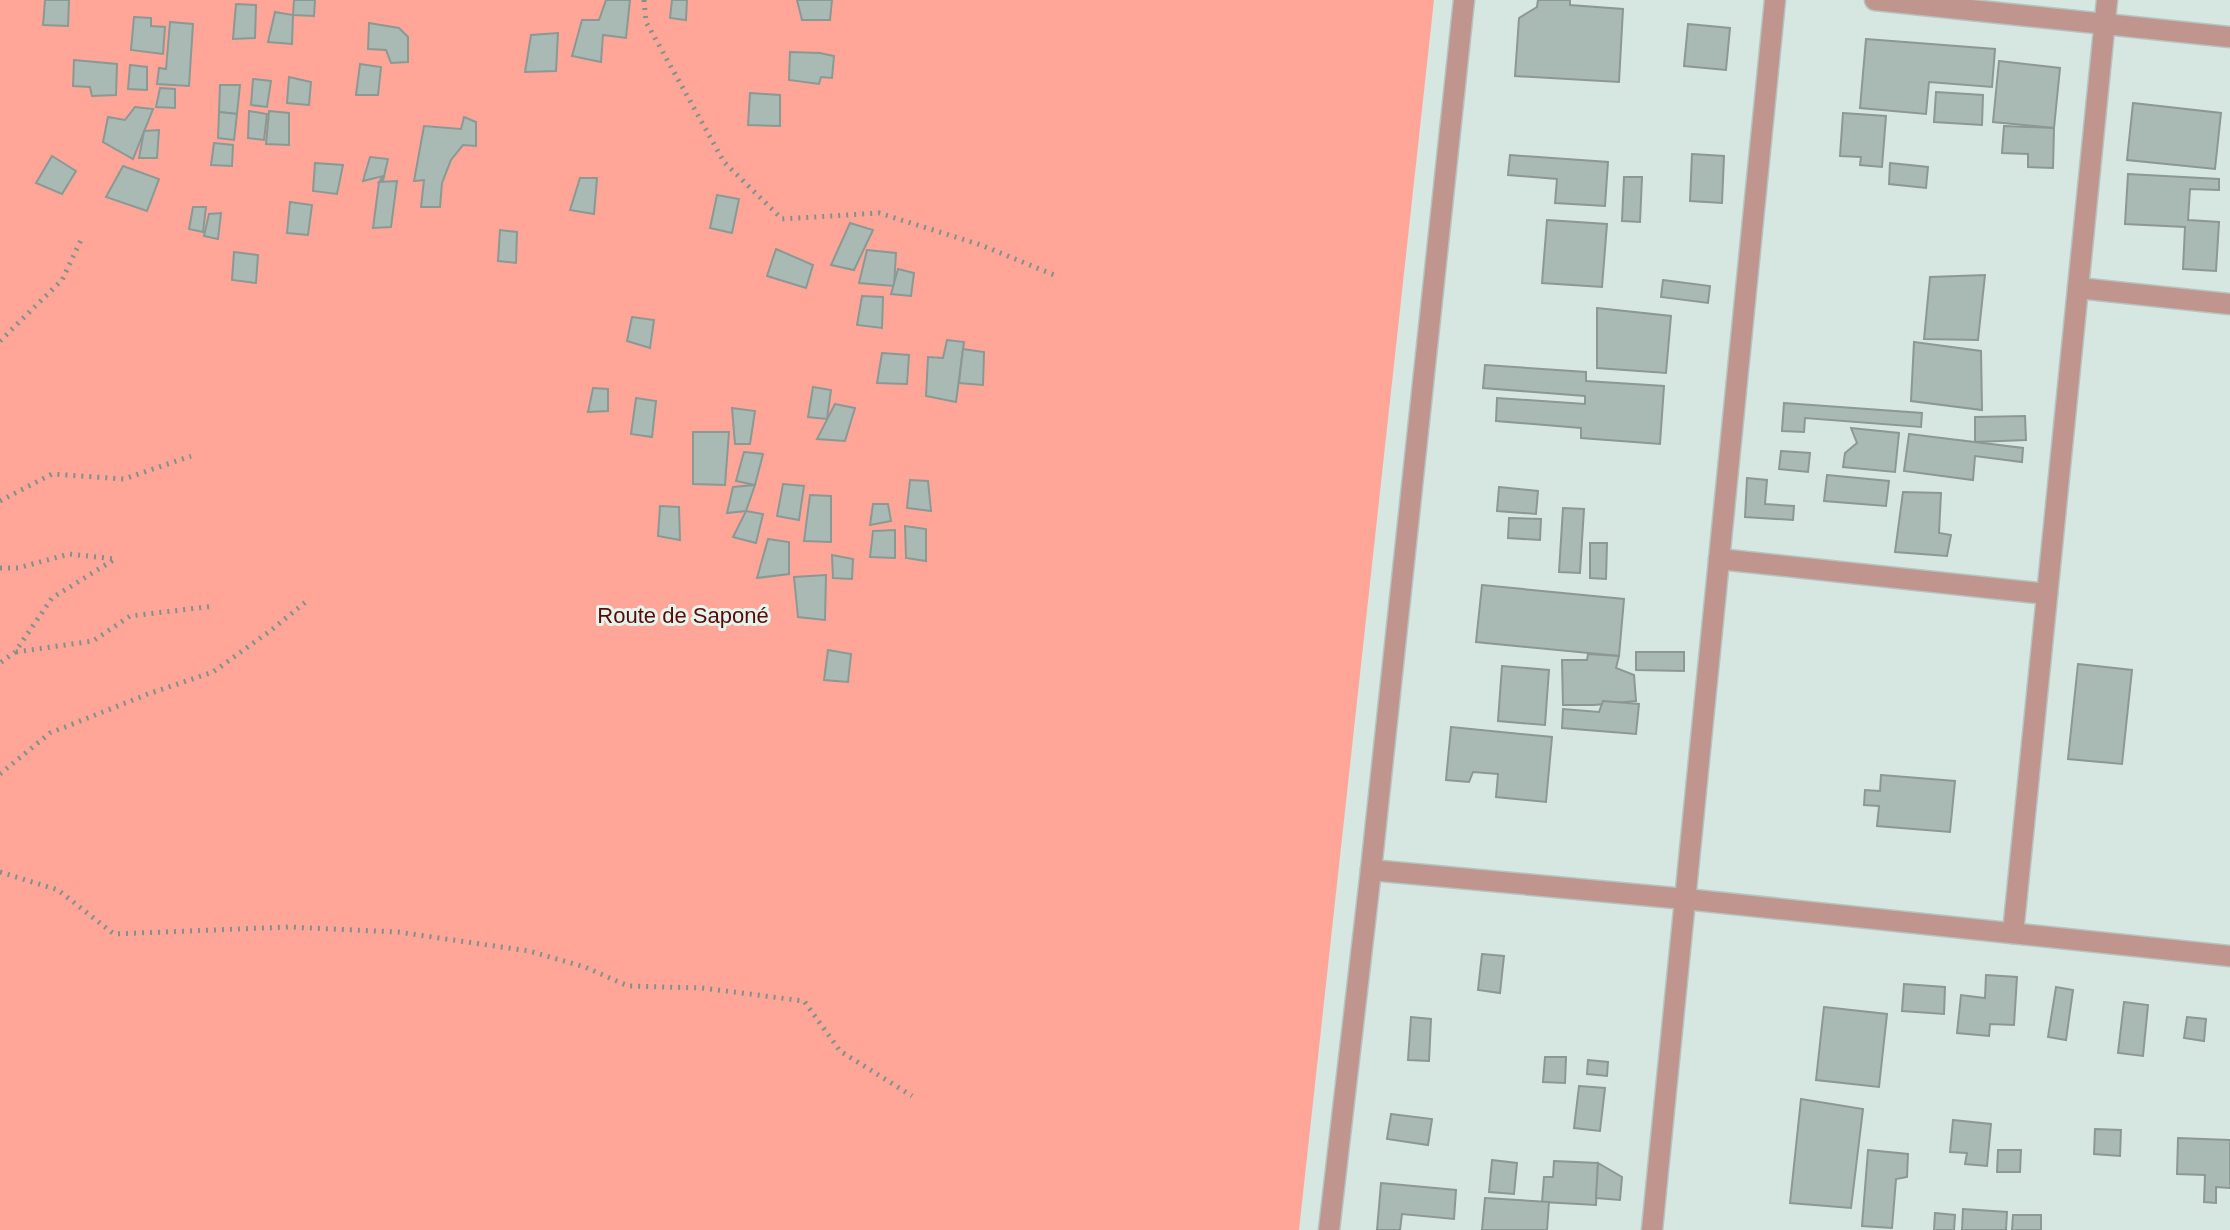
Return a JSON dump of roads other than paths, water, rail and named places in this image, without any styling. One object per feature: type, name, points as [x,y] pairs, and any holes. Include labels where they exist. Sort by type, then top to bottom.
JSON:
[{"type":"street","points":[[1329,1230],[1371,870],[1464,0]]},
{"type":"street","points":[[1652,1230],[1775,0]]},
{"type":"street","points":[[1875,0],[2230,37]]},
{"type":"street","points":[[2013,933],[2107,0]]},
{"type":"street","points":[[2078,288],[2230,304]]},
{"type":"street","points":[[1719,559],[2047,594]]},
{"type":"street","points":[[1371,870],[1685,899],[2230,956]]},
{"type":"park label","name":"Route de Saponé","points":[[683,615]]}]
